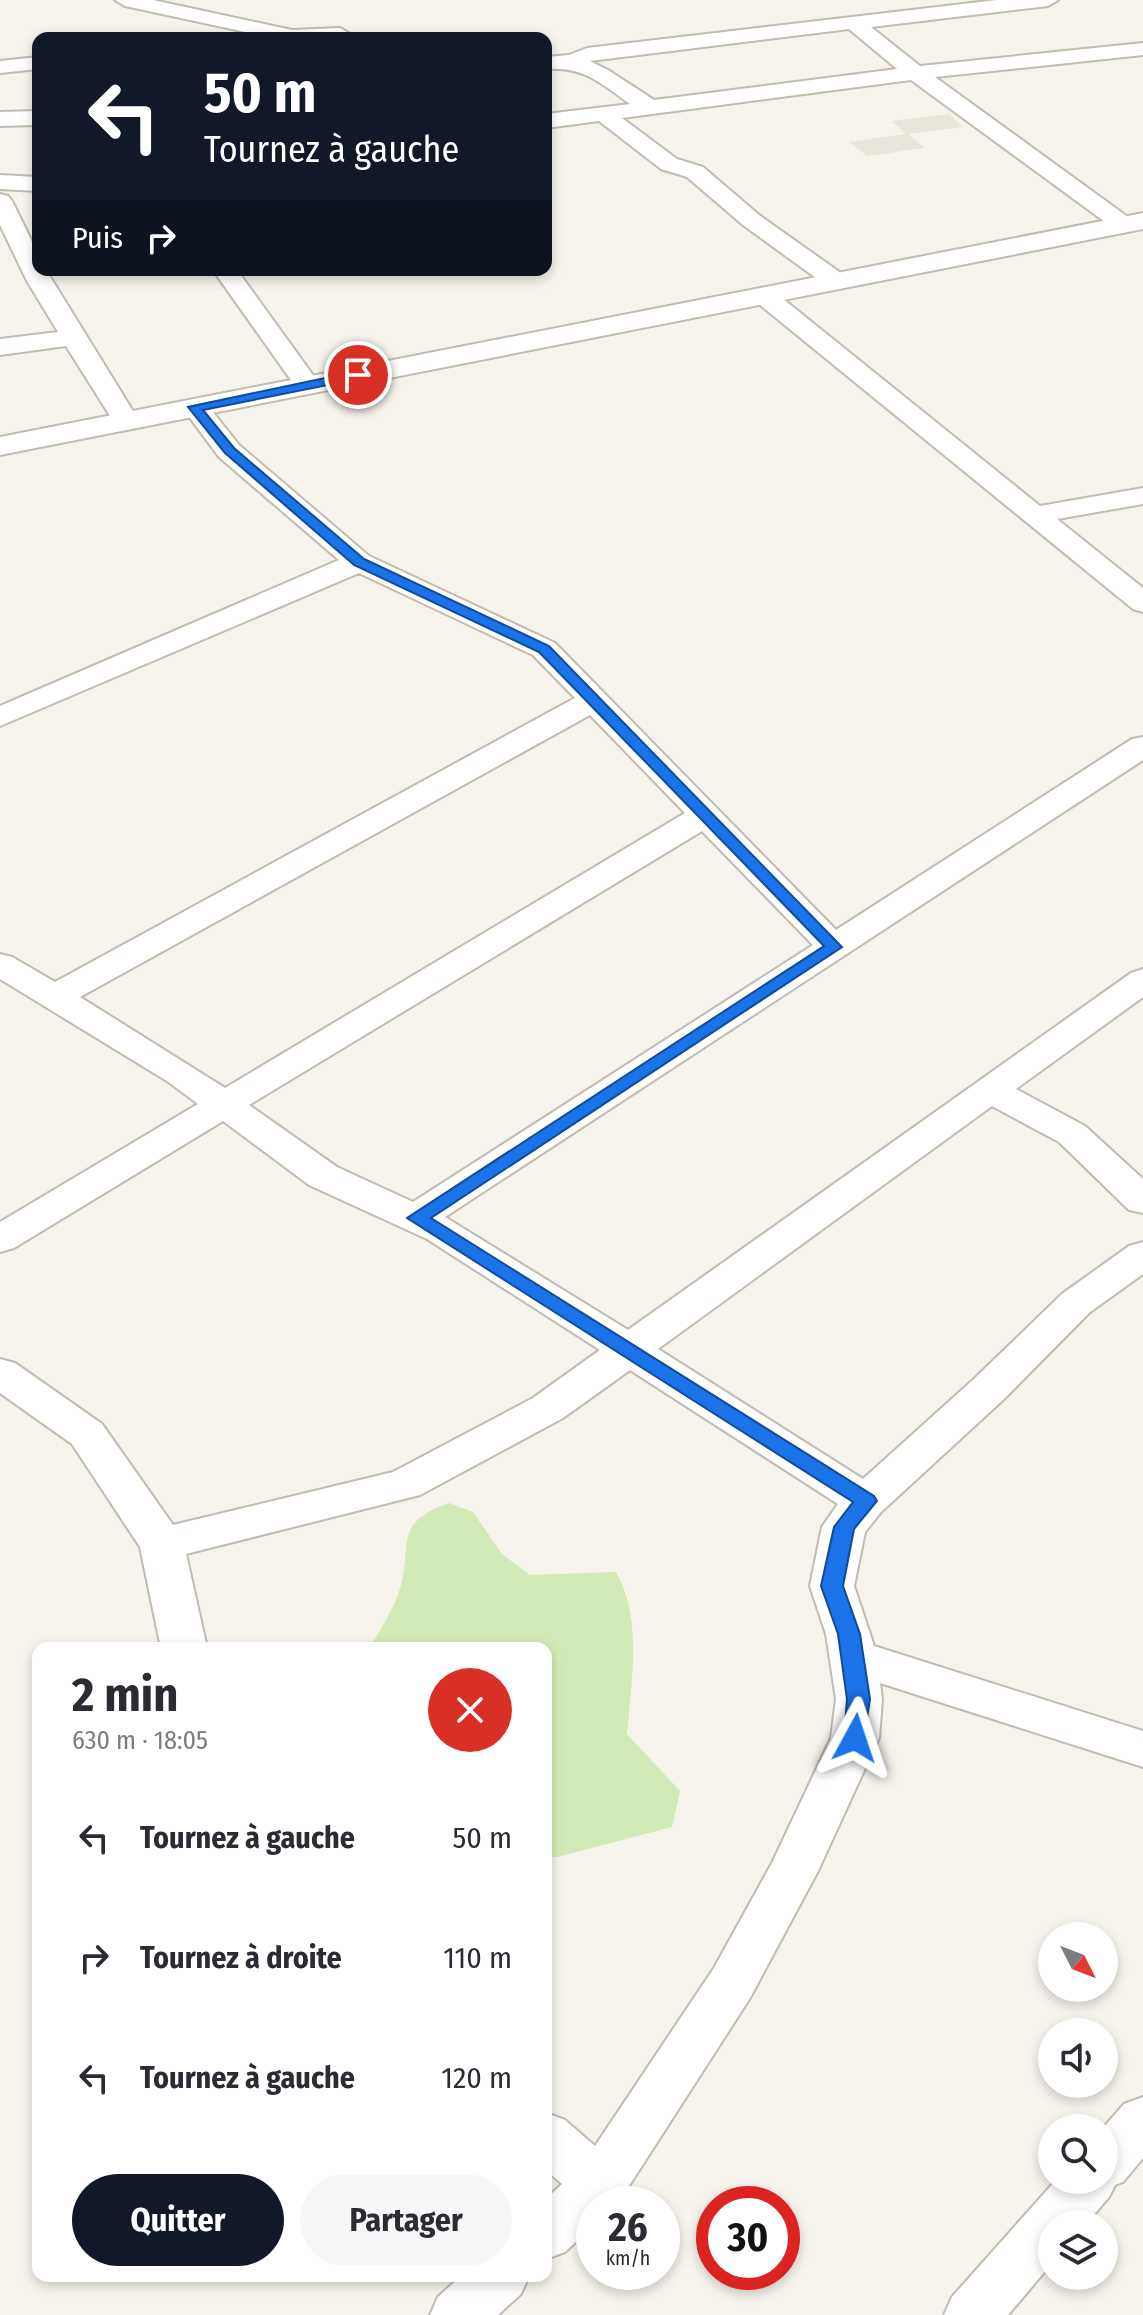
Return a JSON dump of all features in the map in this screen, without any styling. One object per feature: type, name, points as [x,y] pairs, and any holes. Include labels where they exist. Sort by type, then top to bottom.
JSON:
[{"type":"street","points":[[125,0],[261,32]]},
{"type":"street","points":[[877,0],[934,13]]},
{"type":"street","points":[[552,63],[573,61],[587,54],[1048,0]]},
{"type":"street","points":[[854,23],[915,73],[1137,223]]},
{"type":"street","points":[[552,120],[915,73],[1143,49]]},
{"type":"street","points":[[573,61],[601,74],[651,108]]},
{"type":"street","points":[[0,67],[32,64]]},
{"type":"street","points":[[605,115],[669,164],[695,172],[751,220],[836,281]]},
{"type":"street","points":[[0,119],[32,118]]},
{"type":"street","points":[[0,182],[32,184]]},
{"type":"street","points":[[0,201],[10,246],[32,273]]},
{"type":"street","points":[[0,446],[1137,223]]},
{"type":"street","points":[[35,276],[126,421]]},
{"type":"street","points":[[229,276],[307,385]]},
{"type":"street","points":[[763,295],[1143,603]]},
{"type":"street","points":[[0,347],[74,337]]},
{"type":"street","points":[[195,407],[229,451],[359,562],[544,649],[834,947]]},
{"type":"street","points":[[1034,515],[1143,496]]},
{"type":"street","points":[[0,717],[359,562]]},
{"type":"street","points":[[55,997],[594,700]]},
{"type":"street","points":[[416,1218],[1143,746]]},
{"type":"street","points":[[0,1239],[705,815]]},
{"type":"street","points":[[0,964],[180,1073],[323,1176],[441,1230],[866,1501]]},
{"type":"street","points":[[162,1544],[405,1484],[548,1408],[1143,980]]},
{"type":"street","points":[[991,1090],[1072,1134],[1143,1201]]},
{"type":"street","points":[[552,2228],[601,2183],[732,1983],[793,1871],[855,1738],[859,1699],[849,1634],[832,1586],[844,1527],[866,1501],[978,1399],[1076,1303],[1143,1255]]},
{"type":"street","points":[[0,1373],[87,1434],[162,1544],[183,1642]]},
{"type":"street","points":[[852,1657],[1143,1749]]},
{"type":"street","points":[[1118,2149],[1143,2120]]},
{"type":"street","points":[[552,2142],[601,2183]]},
{"type":"street","points":[[972,2315],[1078,2194]]},
{"type":"street","points":[[458,2315],[494,2282]]},
{"type":"shaded area","points":[[949,114],[963,127],[908,134],[925,148],[867,156],[849,142],[906,134],[892,121]]},
{"type":"green space","points":[[449,1503],[473,1512],[502,1554],[530,1575],[616,1572],[630,1610],[632,1630],[627,1734],[680,1791],[672,1827],[552,1857],[552,1642],[373,1642],[399,1592],[411,1528],[431,1511]]},
{"type":"route","points":[[358,375],[195,407],[229,451],[359,562],[544,649],[834,947],[416,1218],[441,1230],[866,1501],[844,1527],[832,1586],[849,1634],[856,1678],[859,1699],[855,1738]]}]
